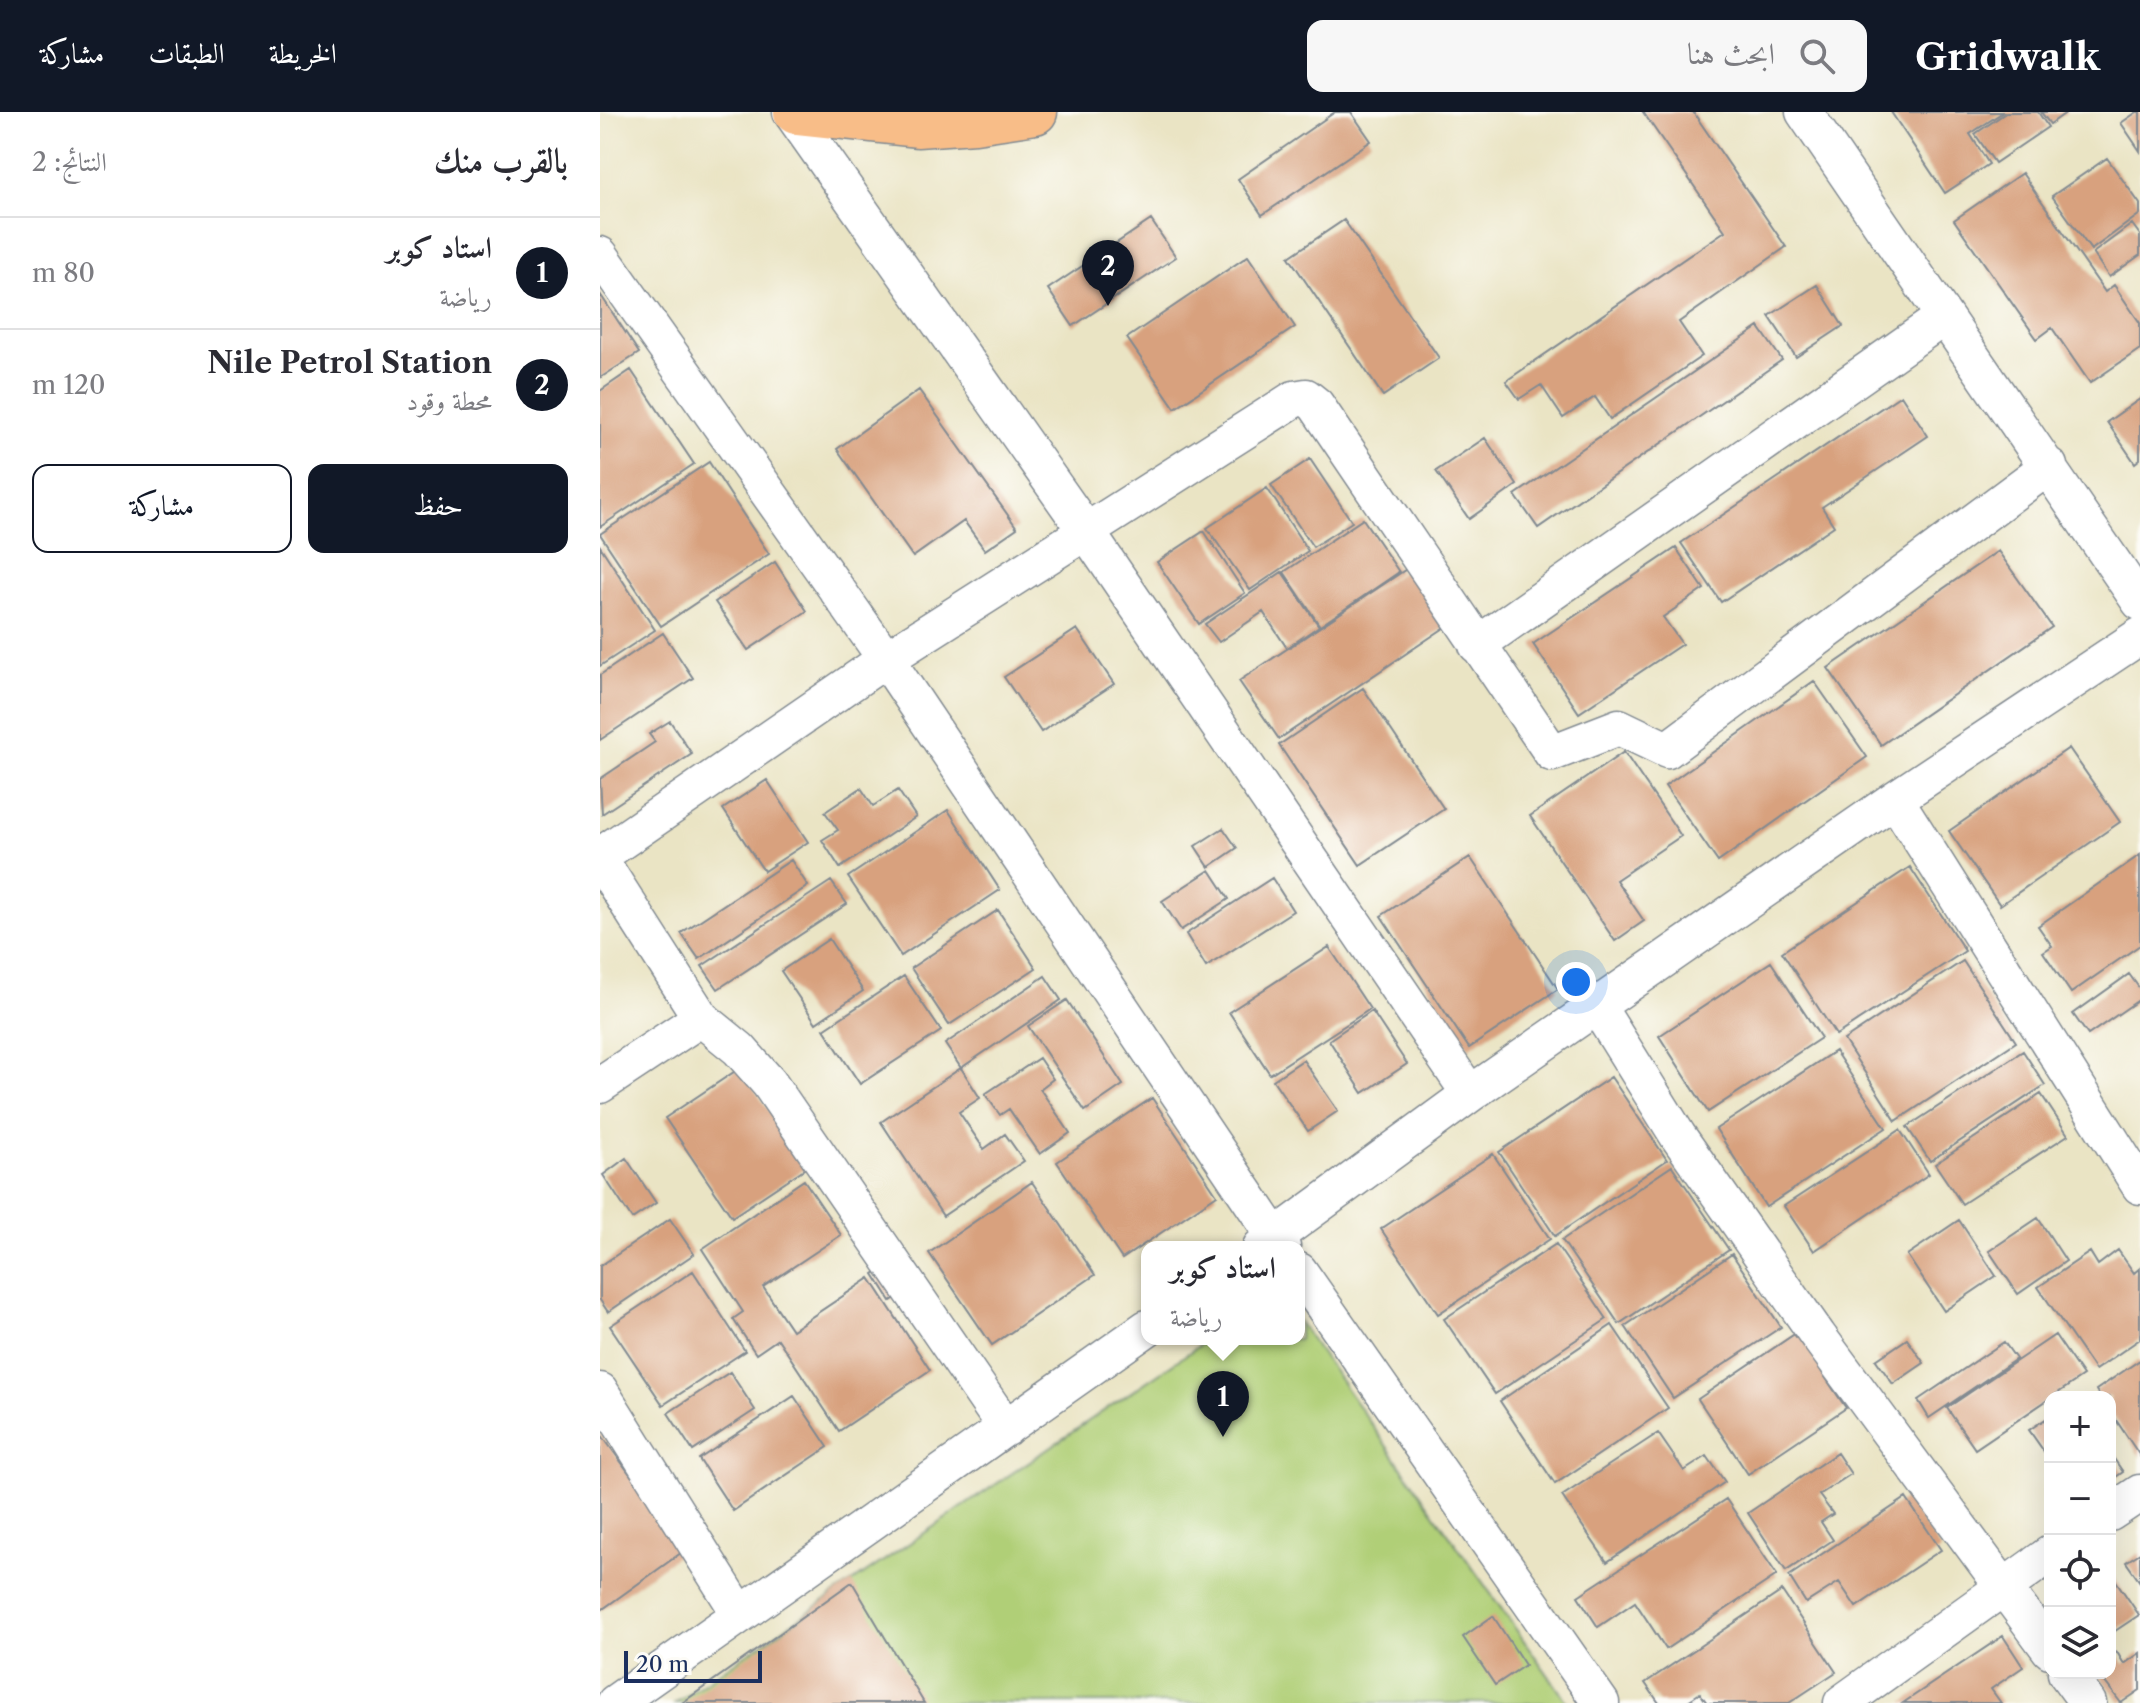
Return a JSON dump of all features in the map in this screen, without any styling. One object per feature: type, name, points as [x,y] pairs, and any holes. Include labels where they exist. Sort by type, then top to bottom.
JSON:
[{"type":"main road","points":[[793,112],[917,125],[1035,112]]},
{"type":"street","points":[[793,112],[1086,531],[1470,1094]]},
{"type":"street","points":[[1804,112],[2140,602]]},
{"type":"street","points":[[600,255],[886,659],[1271,1241]]},
{"type":"street","points":[[1477,645],[1944,317]]},
{"type":"street","points":[[1006,1428],[769,1083],[739,1049],[701,1018],[600,858],[886,659],[1294,399],[1306,397],[1316,405],[1552,753],[1619,727],[1667,750],[2049,466]]},
{"type":"street","points":[[1277,1241],[1470,1094],[1895,799],[2140,636]]},
{"type":"street","points":[[1895,799],[2140,1186]]},
{"type":"street","points":[[1597,1006],[1678,1136],[1809,1323],[2044,1642]]},
{"type":"street","points":[[600,1085],[701,1018]]},
{"type":"street","points":[[1305,1280],[1601,1703]]},
{"type":"street","points":[[615,1703],[1141,1332]]},
{"type":"street","points":[[600,1391],[740,1614]]},
{"type":"street","points":[[2116,1509],[2140,1493]]},
{"type":"street","points":[[1842,1703],[2044,1558]]},
{"type":"street","points":[[2070,1679],[2088,1703]]},
{"type":"green space","points":[[1305,1330],[1568,1703],[675,1703],[1200,1345],[1305,1345]]},
{"type":"building","points":[[1335,112],[1351,112],[1371,141],[1262,215],[1238,179]]},
{"type":"building","points":[[1643,112],[1693,112],[1786,247],[1679,322],[1702,356],[1610,419],[1595,397],[1563,418],[1541,385],[1519,399],[1506,381],[1725,231]]},
{"type":"building","points":[[1891,112],[2003,112],[1970,134],[1989,164],[1945,193]]},
{"type":"building","points":[[2007,112],[2038,112],[2048,127],[1995,163],[1975,134]]},
{"type":"building","points":[[2041,112],[2067,112],[2050,124]]},
{"type":"building","points":[[2140,112],[2140,151],[2121,123]]},
{"type":"building","points":[[2107,158],[2140,204],[2140,214],[2091,250],[2052,196]]},
{"type":"building","points":[[2022,173],[2105,292],[2114,285],[2140,323],[2140,349],[2090,383],[2052,328],[2037,339],[1954,220]]},
{"type":"building","points":[[1151,220],[1176,257],[1073,326],[1048,289]]},
{"type":"building","points":[[1344,220],[1439,358],[1383,396],[1289,257]]},
{"type":"building","points":[[2132,224],[2140,235],[2140,255],[2109,277],[2093,253]]},
{"type":"building","points":[[1248,256],[1295,327],[1175,408],[1127,338]]},
{"type":"building","points":[[1817,285],[1843,326],[1796,357],[1769,316]]},
{"type":"building","points":[[600,294],[639,353],[600,378]]},
{"type":"building","points":[[1759,327],[1782,360],[1538,528],[1515,495]]},
{"type":"building","points":[[631,370],[694,464],[600,527],[600,391]]},
{"type":"building","points":[[919,390],[1017,528],[985,550],[964,521],[913,557],[837,449]]},
{"type":"building","points":[[1901,395],[1928,436],[1822,507],[1834,526],[1721,602],[1681,543]]},
{"type":"building","points":[[2140,399],[2140,459],[2135,463],[2107,422]]},
{"type":"building","points":[[1485,438],[1517,485],[1469,519],[1436,471]]},
{"type":"building","points":[[1310,459],[1352,522],[1313,547],[1271,485]]},
{"type":"building","points":[[709,462],[769,554],[661,626],[600,534]]},
{"type":"building","points":[[1267,488],[1308,551],[1250,590],[1207,528]]},
{"type":"building","points":[[1363,519],[1399,572],[1320,626],[1284,572]]},
{"type":"building","points":[[1204,531],[1245,593],[1199,624],[1157,562]]},
{"type":"building","points":[[600,546],[655,630],[600,666]]},
{"type":"building","points":[[1676,548],[1704,589],[1663,617],[1682,644],[1579,713],[1533,644]]},
{"type":"building","points":[[1998,551],[2052,627],[1881,745],[1828,668]]},
{"type":"building","points":[[775,562],[807,611],[748,650],[715,602]]},
{"type":"building","points":[[1408,568],[1447,626],[1279,739],[1239,681]]},
{"type":"building","points":[[1282,572],[1319,626],[1287,648],[1263,612],[1219,642],[1205,624]]},
{"type":"building","points":[[1077,629],[1114,684],[1041,732],[1004,677]]},
{"type":"building","points":[[663,633],[693,678],[600,740],[600,675]]},
{"type":"building","points":[[1814,681],[1867,757],[1718,862],[1665,786]]},
{"type":"building","points":[[1363,688],[1444,809],[1360,865],[1279,745]]},
{"type":"building","points":[[670,721],[692,754],[602,814],[600,779],[655,742],[649,734]]},
{"type":"building","points":[[2069,748],[2120,822],[2000,905],[1949,831]]},
{"type":"building","points":[[1624,752],[1681,836],[1616,880],[1644,921],[1615,941],[1530,816]]},
{"type":"building","points":[[767,780],[808,842],[764,871],[723,809]]},
{"type":"building","points":[[861,788],[873,806],[898,790],[916,817],[840,868],[822,840],[838,830],[825,812]]},
{"type":"building","points":[[948,810],[1000,890],[901,956],[848,877]]},
{"type":"building","points":[[1223,828],[1237,848],[1209,867],[1195,846]]},
{"type":"building","points":[[2140,855],[2140,945],[2071,993],[2043,952],[2052,946],[2038,926]]},
{"type":"building","points":[[1470,857],[1558,989],[1469,1048],[1381,916]]},
{"type":"building","points":[[791,860],[808,886],[699,959],[681,933]]},
{"type":"building","points":[[1910,867],[1965,951],[1836,1035],[1782,952]]},
{"type":"building","points":[[1210,870],[1229,899],[1181,930],[1162,901]]},
{"type":"building","points":[[1272,878],[1293,911],[1206,967],[1186,934]]},
{"type":"building","points":[[831,881],[847,904],[718,989],[702,966]]},
{"type":"building","points":[[998,910],[1036,968],[949,1025],[911,968]]},
{"type":"building","points":[[829,939],[863,991],[816,1023],[781,971]]},
{"type":"building","points":[[1329,947],[1370,1009],[1270,1074],[1229,1012]]},
{"type":"building","points":[[1963,961],[2016,1042],[1896,1121],[1844,1040]]},
{"type":"building","points":[[1771,962],[1821,1038],[1708,1112],[1659,1036]]},
{"type":"building","points":[[2129,974],[2140,989],[2140,999],[2088,1035],[2073,1014]]},
{"type":"building","points":[[904,976],[941,1031],[860,1084],[824,1029]]},
{"type":"building","points":[[1045,976],[1061,1000],[961,1068],[945,1044]]},
{"type":"building","points":[[1067,1000],[1123,1085],[1085,1111],[1028,1026]]},
{"type":"building","points":[[1372,1011],[1407,1064],[1363,1093],[1329,1040]]},
{"type":"building","points":[[1835,1051],[1886,1128],[1766,1207],[1716,1129]]},
{"type":"building","points":[[2023,1051],[2045,1085],[1930,1161],[1907,1127]]},
{"type":"building","points":[[1039,1058],[1053,1079],[1040,1089],[1070,1133],[1040,1154],[1009,1109],[1000,1115],[985,1094]]},
{"type":"building","points":[[1303,1060],[1338,1111],[1308,1131],[1273,1080]]},
{"type":"building","points":[[740,1068],[807,1167],[732,1217],[665,1118]]},
{"type":"building","points":[[961,1068],[980,1098],[959,1112],[984,1149],[1005,1134],[1024,1161],[943,1216],[881,1122]]},
{"type":"building","points":[[1611,1077],[1667,1160],[1555,1236],[1499,1152]]},
{"type":"building","points":[[2041,1094],[2068,1135],[1962,1204],[1935,1164]]},
{"type":"building","points":[[1152,1098],[1217,1195],[1149,1241],[1141,1241],[1141,1246],[1122,1259],[1057,1162]]},
{"type":"building","points":[[1900,1130],[1929,1174],[1814,1251],[1784,1206]]},
{"type":"building","points":[[1493,1154],[1550,1239],[1438,1314],[1381,1229]]},
{"type":"building","points":[[626,1158],[656,1203],[632,1219],[603,1175]]},
{"type":"building","points":[[1672,1166],[1729,1250],[1619,1324],[1562,1240]]},
{"type":"building","points":[[804,1180],[841,1235],[763,1287],[792,1330],[870,1278],[930,1370],[839,1431],[778,1339],[756,1354],[733,1319],[743,1312],[702,1249]]},
{"type":"building","points":[[1032,1182],[1095,1275],[992,1345],[929,1253]]},
{"type":"building","points":[[2038,1218],[2066,1261],[2018,1294],[1989,1251]]},
{"type":"building","points":[[670,1219],[694,1254],[608,1312],[600,1300],[600,1266]]},
{"type":"building","points":[[1959,1220],[1996,1276],[1944,1311],[1907,1255]]},
{"type":"building","points":[[1556,1244],[1607,1319],[1495,1394],[1444,1319]]},
{"type":"building","points":[[2118,1250],[2134,1273],[2140,1268],[2140,1339],[2095,1370],[2038,1287],[2090,1252],[2098,1265]]},
{"type":"building","points":[[1732,1254],[1781,1327],[1673,1398],[1625,1326]]},
{"type":"building","points":[[887,1265],[904,1292],[891,1301],[874,1274]]},
{"type":"building","points":[[693,1271],[745,1351],[663,1405],[610,1326]]},
{"type":"building","points":[[1612,1325],[1668,1408],[1555,1484],[1500,1401]]},
{"type":"building","points":[[1805,1327],[1830,1364],[1821,1371],[1846,1408],[1748,1474],[1698,1399]]},
{"type":"building","points":[[2055,1335],[2083,1376],[2061,1391],[2044,1391],[2044,1402],[1975,1449],[1947,1408]]},
{"type":"building","points":[[1907,1339],[1924,1363],[1893,1384],[1876,1360]]},
{"type":"building","points":[[2004,1342],[2016,1359],[1929,1418],[1918,1400]]},
{"type":"building","points":[[2140,1360],[2140,1456],[2116,1420],[2116,1391],[2096,1390]]},
{"type":"building","points":[[730,1372],[755,1410],[693,1451],[668,1413]]},
{"type":"building","points":[[794,1396],[828,1447],[733,1511],[699,1459]]},
{"type":"building","points":[[2044,1420],[2044,1451],[2029,1430]]},
{"type":"building","points":[[600,1433],[685,1550],[600,1611]]},
{"type":"building","points":[[1658,1433],[1684,1471],[1707,1456],[1725,1482],[1607,1562],[1562,1496]]},
{"type":"building","points":[[1837,1453],[1851,1474],[1819,1495],[1833,1514],[1821,1522],[1833,1540],[1786,1571],[1748,1513]]},
{"type":"building","points":[[2116,1462],[2123,1472],[2116,1477]]},
{"type":"building","points":[[1906,1498],[1941,1550],[1856,1607],[1839,1582],[1806,1603],[1789,1576]]},
{"type":"building","points":[[1726,1499],[1777,1575],[1666,1649],[1635,1602],[1598,1627],[1578,1596]]},
{"type":"building","points":[[2140,1553],[2140,1582],[2126,1562]]},
{"type":"building","points":[[2116,1581],[2139,1615],[2116,1630]]},
{"type":"building","points":[[852,1582],[924,1703],[682,1703]]},
{"type":"building","points":[[1782,1591],[1836,1672],[1789,1703],[1707,1703],[1700,1693],[1685,1703],[1659,1703],[1645,1683]]},
{"type":"building","points":[[1493,1616],[1525,1665],[1495,1685],[1463,1637]]},
{"type":"building","points":[[2003,1636],[2023,1667],[1991,1689],[2001,1703],[1903,1703]]},
{"type":"building","points":[[2116,1653],[2124,1664],[2140,1653],[2140,1690],[2121,1703],[2103,1679],[2116,1679]]},
{"type":"place","name":"Nile Petrol Station","points":[[1108,306]]},
{"type":"place","name":"استاد كوبر","points":[[1223,1437]]}]
